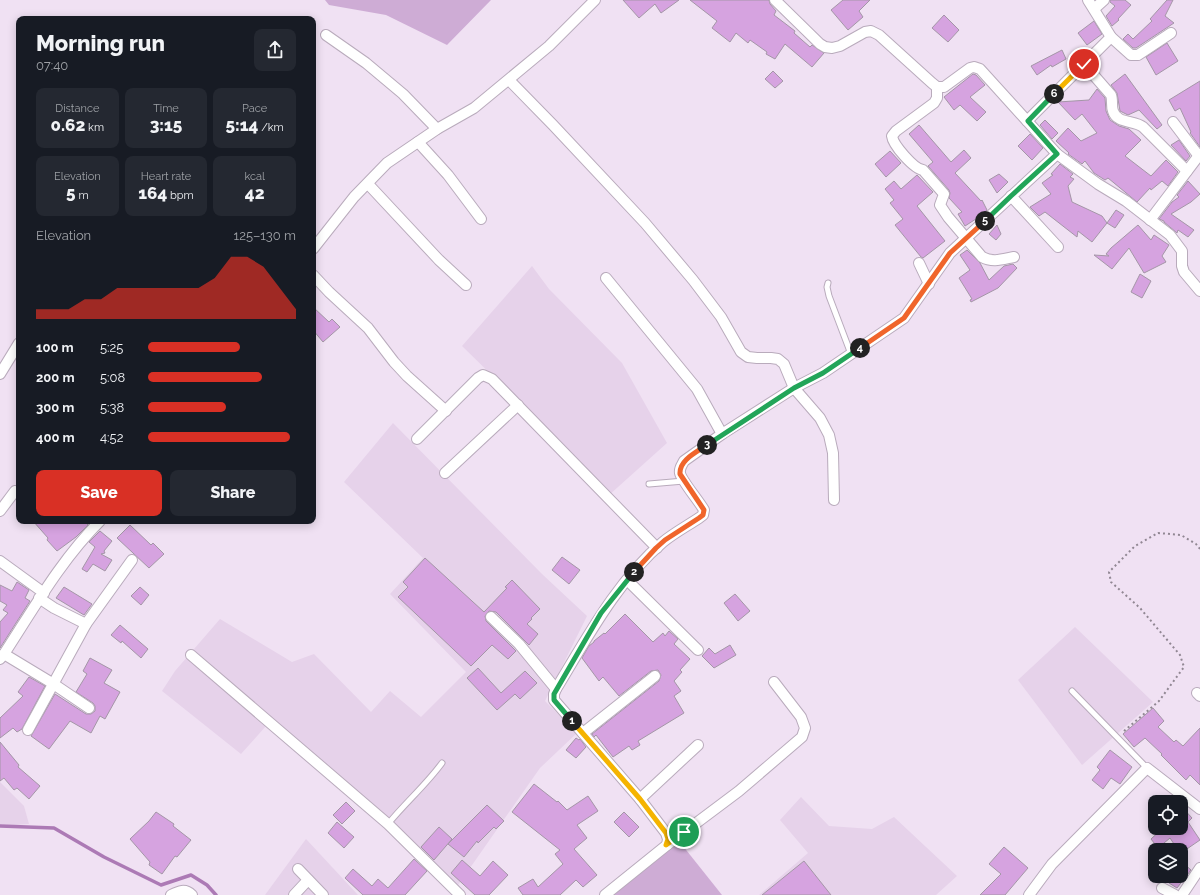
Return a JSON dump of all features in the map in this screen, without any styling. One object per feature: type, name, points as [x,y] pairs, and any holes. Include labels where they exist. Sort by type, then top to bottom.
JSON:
[{"type":"street","points":[[316,245],[354,197],[387,163],[437,129],[474,108],[549,46],[595,0]]},
{"type":"street","points":[[775,0],[820,44],[832,48],[840,46],[865,32],[871,31],[879,35],[937,86],[944,86],[970,68],[974,67],[980,69],[1057,154],[1098,184],[1126,201],[1170,236],[1182,251],[1182,266],[1184,272],[1200,291]]},
{"type":"street","points":[[1104,0],[1091,4],[1111,37],[1131,55],[1138,55],[1171,33]]},
{"type":"street","points":[[326,35],[366,62],[398,89],[437,129]]},
{"type":"street","points":[[1028,121],[1111,37]]},
{"type":"street","points":[[1084,64],[1111,95],[1113,112],[1121,120],[1138,123],[1144,127],[1187,171]]},
{"type":"street","points":[[509,80],[553,125],[694,280],[721,317],[741,352],[748,357],[778,360],[784,364],[794,388],[820,418],[829,435],[833,453],[834,500]]},
{"type":"street","points":[[937,86],[937,98],[934,103],[896,131],[892,136],[893,142],[919,170],[923,170],[944,194],[940,205],[948,217],[982,257],[987,260],[995,261],[1014,257]]},
{"type":"street","points":[[1150,220],[1199,154],[1173,122]]},
{"type":"street","points":[[418,142],[448,175],[481,219]]},
{"type":"street","points":[[666,845],[668,839],[666,833],[640,799],[554,700],[554,694],[601,613],[627,580],[665,540],[703,515],[704,510],[680,474],[681,466],[684,461],[722,434],[794,388],[823,373],[904,318],[950,253],[1057,154]]},
{"type":"street","points":[[368,184],[439,260],[466,286]]},
{"type":"street","points":[[1011,196],[1058,247]]},
{"type":"street","points":[[919,264],[929,284]]},
{"type":"street","points":[[316,278],[368,328],[394,362],[407,376],[446,411]]},
{"type":"street","points":[[606,278],[697,389],[722,434]]},
{"type":"street","points":[[0,374],[16,348]]},
{"type":"street","points":[[417,439],[478,378],[483,375],[492,379],[656,548]]},
{"type":"street","points":[[445,473],[518,405]]},
{"type":"street","points":[[0,511],[14,491]]},
{"type":"street","points":[[89,708],[52,683],[2,657],[41,595],[81,540],[97,524]]},
{"type":"street","points":[[28,730],[52,683],[86,624],[132,560]]},
{"type":"street","points":[[0,561],[41,595],[54,608],[86,624]]},
{"type":"street","points":[[627,580],[698,650]]},
{"type":"street","points":[[491,617],[519,644],[556,689]]},
{"type":"street","points":[[190,656],[388,824],[460,895]]},
{"type":"street","points":[[583,733],[656,676]]},
{"type":"street","points":[[605,895],[666,845],[739,790],[802,737],[805,728],[801,717],[774,682]]},
{"type":"street","points":[[640,799],[698,745]]},
{"type":"street","points":[[1029,895],[1052,864],[1147,768],[1200,809]]},
{"type":"street","points":[[298,868],[324,895]]},
{"type":"street","points":[[1182,895],[1200,868]]},
{"type":"street","points":[[294,895],[308,880]]},
{"type":"street","points":[[1162,888],[1174,895]]},
{"type":"street","points":[[171,895],[183,890],[192,895]]},
{"type":"lane","points":[[828,283],[827,287],[829,296],[851,354]]},
{"type":"lane","points":[[650,484],[684,481]]},
{"type":"lane","points":[[1072,691],[1147,768]]},
{"type":"lane","points":[[388,824],[406,803],[434,775],[442,763]]},
{"type":"path","points":[[1116,736],[1122,733],[1158,700],[1184,667],[1180,655],[1140,608],[1111,582],[1109,572],[1136,546],[1158,533],[1181,535],[1196,544],[1200,549]]},
{"type":"shaded area","points":[[325,0],[491,0],[447,45],[386,15],[329,5]]},
{"type":"shaded area","points":[[532,266],[549,289],[622,363],[667,443],[608,496],[552,434],[462,346]]},
{"type":"shaded area","points":[[393,423],[542,574],[587,616],[545,701],[577,733],[540,768],[456,888],[266,726],[241,754],[162,691],[175,671],[220,619],[292,662],[314,654],[371,712],[390,691],[421,717],[466,672],[390,594],[423,558],[344,482]]},
{"type":"shaded area","points":[[1075,627],[1153,702],[1082,765],[1018,680]]},
{"type":"shaded area","points":[[0,782],[24,806],[29,824],[0,826]]},
{"type":"shaded area","points":[[801,797],[829,826],[872,829],[894,817],[957,876],[936,895],[759,895],[808,853],[780,820]]},
{"type":"shaded area","points":[[675,836],[722,895],[600,895]]},
{"type":"shaded area","points":[[306,839],[358,895],[265,895]]},
{"type":"building","points":[[623,0],[679,0],[661,13],[655,4],[639,18]]},
{"type":"building","points":[[690,0],[769,0],[770,4],[776,11],[774,15],[795,31],[794,33],[810,47],[812,45],[824,53],[812,67],[785,44],[775,59],[766,54],[767,52],[750,40],[748,43],[736,33],[730,42],[712,28],[717,21]]},
{"type":"building","points":[[843,0],[870,0],[859,11],[863,17],[848,30],[831,10]]},
{"type":"building","points":[[1110,0],[1125,0],[1131,5],[1112,26],[1106,16],[1115,6],[1110,2]]},
{"type":"building","points":[[1167,0],[1173,0],[1165,16],[1174,23],[1136,48],[1133,48],[1123,39],[1128,34],[1133,39],[1152,21],[1150,19]]},
{"type":"building","points":[[944,15],[959,30],[948,42],[932,28]]},
{"type":"building","points":[[1094,21],[1102,34],[1087,45],[1078,33]]},
{"type":"building","points":[[1167,43],[1178,61],[1156,75],[1146,57]]},
{"type":"building","points":[[1062,50],[1066,59],[1052,67],[1051,65],[1037,75],[1031,66]]},
{"type":"building","points":[[773,71],[783,81],[775,88],[765,79]]},
{"type":"building","points":[[973,74],[976,75],[985,85],[970,97],[986,112],[977,121],[960,105],[954,110],[944,97]]},
{"type":"building","points":[[1125,74],[1162,125],[1157,129],[1139,110],[1128,115],[1120,111],[1117,93],[1111,85]]},
{"type":"building","points":[[1200,81],[1200,147],[1190,133],[1191,132],[1180,108],[1175,111],[1169,100]]},
{"type":"building","points":[[1097,89],[1105,98],[1106,111],[1110,120],[1119,126],[1129,129],[1141,140],[1125,156],[1151,176],[1166,160],[1178,172],[1168,186],[1162,181],[1151,190],[1150,188],[1137,202],[1108,178],[1105,180],[1094,173],[1085,161],[1082,164],[1068,154],[1069,153],[1056,141],[1068,128],[1081,141],[1097,133],[1082,114],[1075,120],[1058,102],[1089,100]]},
{"type":"building","points":[[1045,120],[1058,133],[1052,139],[1040,125]]},
{"type":"building","points":[[919,125],[951,162],[964,150],[971,158],[955,173],[981,201],[982,200],[987,210],[965,226],[958,214],[962,212],[949,198],[949,190],[928,166],[933,162],[909,134]]},
{"type":"building","points":[[1030,134],[1043,148],[1032,160],[1018,146]]},
{"type":"building","points":[[1179,140],[1190,156],[1186,161],[1171,145]]},
{"type":"building","points":[[890,151],[901,163],[886,177],[875,164]]},
{"type":"building","points":[[1060,164],[1073,174],[1070,177],[1074,179],[1068,186],[1072,202],[1102,216],[1107,223],[1092,242],[1078,231],[1077,237],[1045,212],[1039,216],[1030,207],[1051,194],[1042,183],[1053,175],[1051,174]]},
{"type":"building","points":[[999,174],[1008,182],[997,193],[989,180]]},
{"type":"building","points":[[917,175],[933,192],[917,206],[945,241],[923,258],[895,225],[903,219],[890,203],[894,200],[885,189],[894,181],[901,189]]},
{"type":"building","points":[[1188,181],[1200,194],[1191,202],[1171,214],[1194,230],[1188,237],[1178,230],[1177,233],[1164,221],[1159,219],[1172,202],[1179,197],[1177,195]]},
{"type":"building","points":[[1116,210],[1124,215],[1115,228],[1107,223]]},
{"type":"building","points":[[997,225],[1001,234],[996,240],[989,234]]},
{"type":"building","points":[[1138,225],[1151,240],[1154,235],[1169,245],[1162,256],[1166,262],[1144,273],[1129,248],[1112,269],[1094,255],[1109,256],[1106,254],[1111,248]]},
{"type":"building","points":[[967,250],[980,263],[989,280],[1004,266],[1013,264],[1017,268],[998,288],[971,302],[970,300],[972,299],[959,278],[970,270],[960,255]]},
{"type":"building","points":[[1140,274],[1151,281],[1142,298],[1131,292]]},
{"type":"building","points":[[316,310],[329,322],[332,319],[340,327],[323,342],[316,334]]},
{"type":"building","points":[[36,524],[88,525],[76,537],[57,551],[47,540],[48,538]]},
{"type":"building","points":[[130,525],[151,545],[153,543],[164,554],[149,568],[117,538]]},
{"type":"building","points":[[100,531],[112,541],[104,551],[105,553],[101,554],[112,560],[105,571],[93,564],[87,572],[82,569],[95,547],[89,542]]},
{"type":"building","points":[[562,557],[580,570],[569,584],[552,570]]},
{"type":"building","points":[[425,558],[484,612],[507,588],[505,587],[512,580],[540,609],[527,624],[538,634],[529,645],[496,612],[489,611],[485,616],[486,621],[516,651],[508,659],[492,645],[471,666],[398,597],[408,587],[403,582]]},
{"type":"building","points":[[17,582],[29,590],[25,598],[30,601],[0,648],[0,622],[8,613],[3,610],[7,605],[0,601],[0,585],[12,591]]},
{"type":"building","points":[[64,587],[92,604],[84,615],[56,598]]},
{"type":"building","points":[[140,587],[149,595],[141,605],[131,596]]},
{"type":"building","points":[[735,594],[750,611],[738,621],[724,603]]},
{"type":"building","points":[[625,614],[653,642],[663,633],[665,636],[669,631],[678,639],[674,644],[690,659],[680,670],[682,672],[674,681],[681,691],[674,696],[684,713],[638,741],[640,745],[632,750],[629,746],[613,757],[596,735],[594,737],[592,734],[659,681],[661,675],[658,670],[651,671],[619,696],[603,677],[599,681],[582,658],[589,646],[604,633],[605,634]]},
{"type":"building","points":[[120,625],[148,649],[141,658],[122,641],[121,643],[111,635]]},
{"type":"building","points":[[730,645],[736,655],[714,668],[702,656],[709,648],[715,654]]},
{"type":"building","points":[[90,658],[112,670],[104,683],[120,692],[105,719],[100,716],[91,733],[70,721],[49,749],[31,736],[55,694],[86,714],[91,714],[95,711],[95,706],[93,703],[76,692],[87,674],[83,671]]},
{"type":"building","points":[[478,668],[501,693],[525,671],[537,683],[520,699],[515,694],[497,710],[467,678]]},
{"type":"building","points":[[29,677],[45,686],[22,729],[17,732],[13,728],[0,738],[0,718],[23,696],[18,692]]},
{"type":"building","points":[[1153,708],[1164,721],[1158,727],[1174,742],[1176,740],[1183,746],[1200,728],[1200,785],[1190,775],[1186,780],[1145,738],[1134,747],[1123,734]]},
{"type":"building","points":[[576,738],[579,740],[580,739],[586,747],[576,758],[566,750]]},
{"type":"building","points":[[0,742],[19,765],[18,767],[40,786],[29,799],[17,788],[14,790],[4,778],[0,781]]},
{"type":"building","points":[[1110,750],[1132,767],[1120,784],[1111,778],[1103,789],[1092,780],[1100,770],[1097,767]]},
{"type":"building","points":[[534,784],[557,802],[558,801],[567,810],[588,796],[598,811],[577,825],[587,838],[574,849],[597,875],[583,887],[576,880],[560,895],[523,895],[518,888],[533,879],[538,887],[563,864],[555,854],[560,850],[512,812]]},
{"type":"building","points":[[346,802],[355,811],[342,824],[333,815]]},
{"type":"building","points":[[487,805],[504,821],[496,829],[494,827],[478,843],[477,841],[464,857],[448,844]]},
{"type":"building","points":[[156,812],[174,824],[173,826],[191,840],[177,857],[175,856],[162,874],[149,865],[150,862],[130,839],[149,821]]},
{"type":"building","points":[[624,812],[639,827],[629,837],[614,822]]},
{"type":"building","points":[[1188,814],[1192,818],[1188,822]]},
{"type":"building","points":[[337,822],[354,837],[344,848],[328,833]]},
{"type":"building","points":[[1188,822],[1200,840],[1188,848],[1188,843],[1173,843],[1170,838],[1164,843],[1154,843],[1151,839],[1155,835],[1188,835]]},
{"type":"building","points":[[439,827],[452,839],[434,860],[421,847]]},
{"type":"building","points":[[1004,847],[1028,868],[1005,895],[980,895],[1001,874],[989,864]]},
{"type":"building","points":[[414,859],[427,871],[405,895],[363,895],[345,878],[353,869],[372,886],[378,879],[388,888]]},
{"type":"building","points":[[462,860],[480,876],[493,861],[508,875],[489,895],[475,895],[451,873]]},
{"type":"building","points":[[804,861],[831,895],[762,895]]},
{"type":"building","points":[[1169,883],[1181,883],[1177,888]]},
{"type":"waterway","points":[[0,826],[54,828],[104,857],[161,885],[191,875],[207,885],[216,895]]},
{"type":"route","points":[[684,832],[666,845],[668,839],[666,833],[640,799],[554,700],[553,697],[556,689],[601,613],[627,580],[665,540],[703,515],[704,510],[680,474],[681,466],[684,461],[722,434],[794,388],[823,373],[904,318],[950,253],[1057,154],[1028,121],[1084,64]]}]
